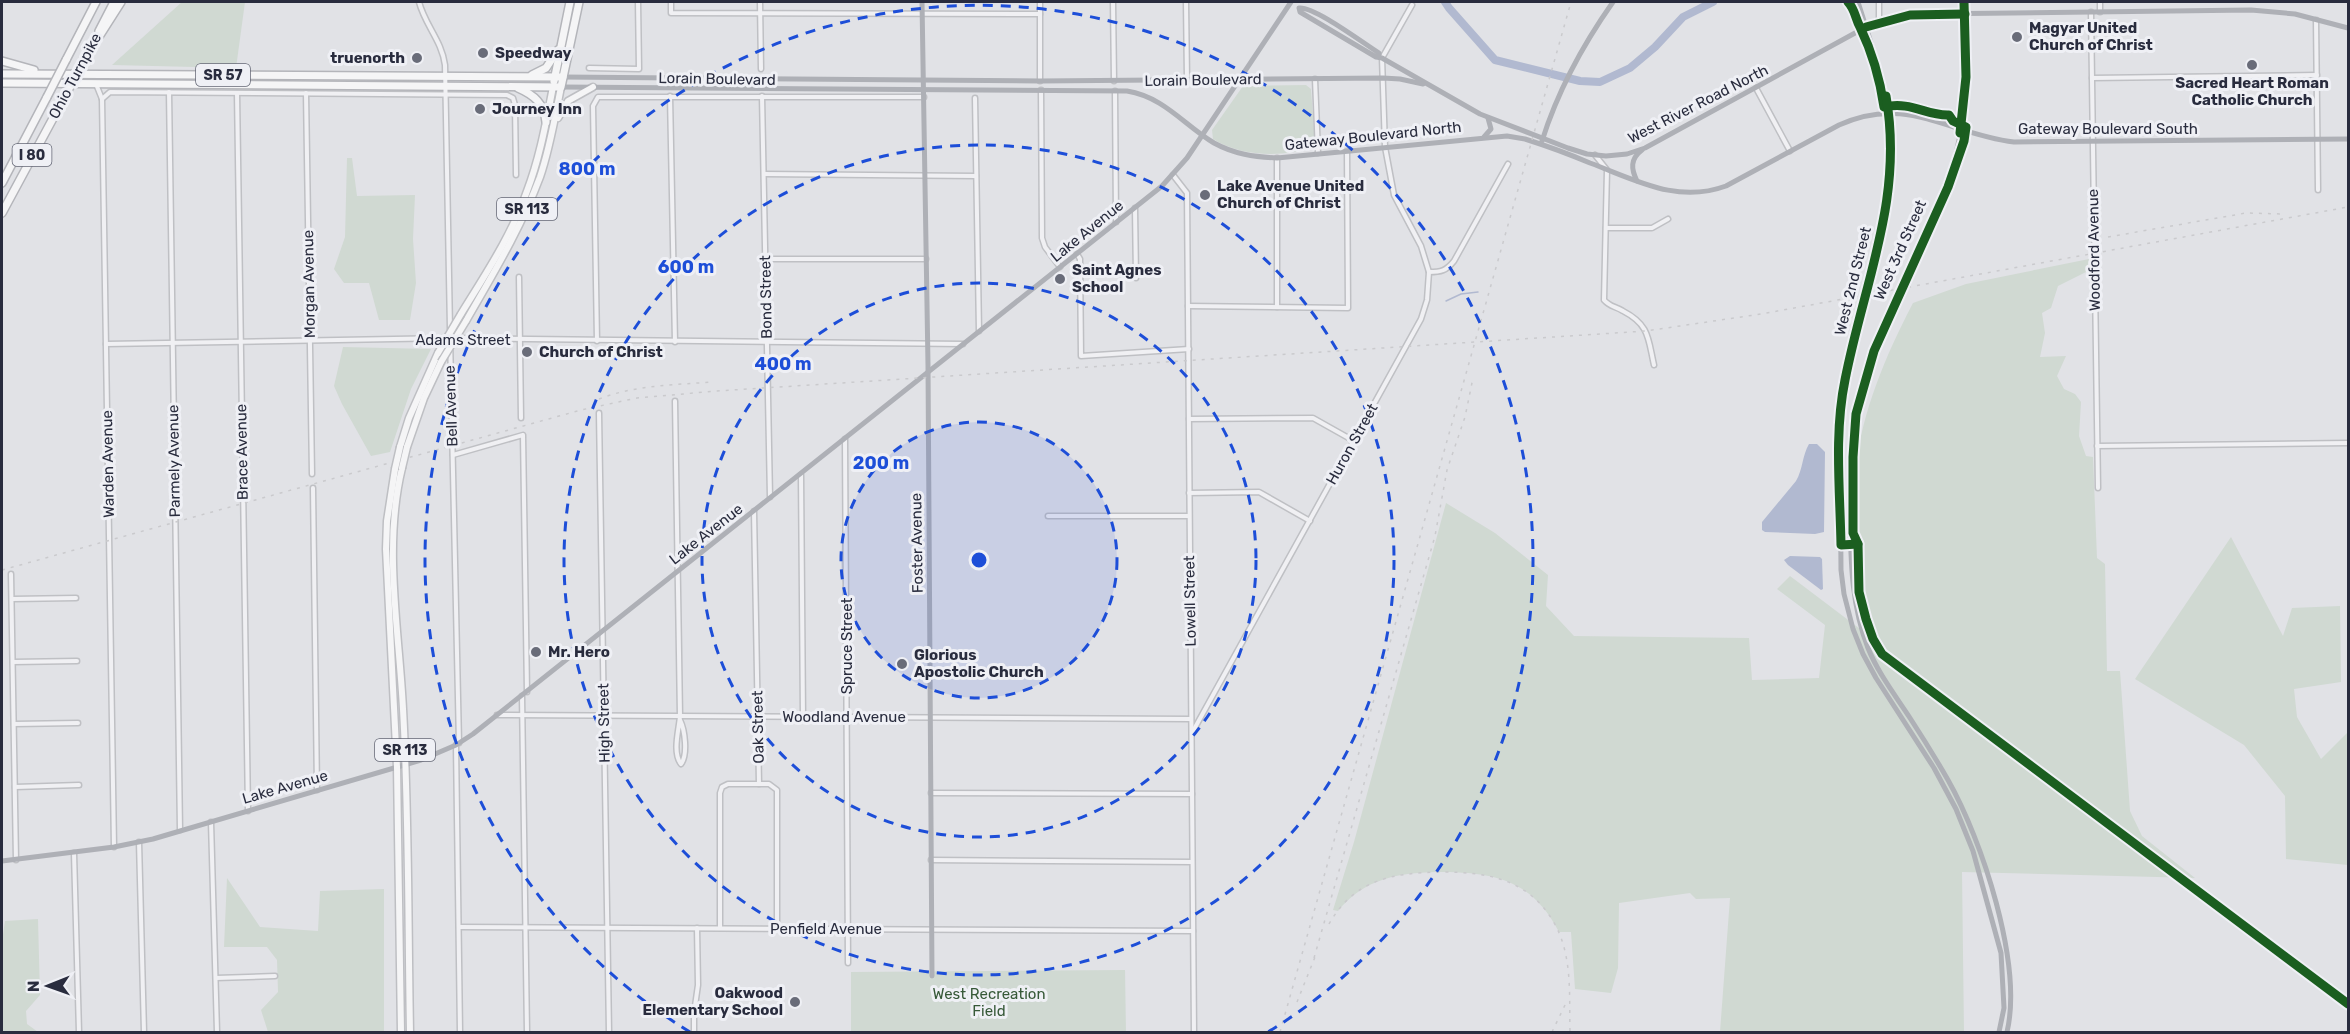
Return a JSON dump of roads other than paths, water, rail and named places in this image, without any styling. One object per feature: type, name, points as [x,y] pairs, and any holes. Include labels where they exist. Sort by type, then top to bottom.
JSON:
[{"type":"highway","name":"Ohio Turnpike","points":[[2,183],[96,2]]},
{"type":"highway","name":"Ohio Turnpike","points":[[2,213],[114,2]]},
{"type":"highway","points":[[84,60],[121,2]]},
{"type":"highway","name":"SR 57","points":[[522,78],[546,68],[561,46],[570,2]]},
{"type":"highway","points":[[561,87],[579,2]]},
{"type":"highway","name":"SR 113","points":[[552,87],[561,46]]},
{"type":"highway","points":[[2,61],[23,68],[66,74]]},
{"type":"highway","name":"Lorain Boulevard","points":[[2,74],[563,77]]},
{"type":"highway","name":"Lorain Boulevard","points":[[2,83],[561,87]]},
{"type":"highway","points":[[515,87],[538,100],[546,122]]},
{"type":"main road","name":"SR 113","points":[[401,1032],[397,767],[386,549],[387,521],[409,418],[438,353],[488,270],[520,209],[537,162],[552,87]]},
{"type":"main road","name":"SR 113","points":[[404,447],[441,362],[523,219],[540,177],[561,87]]},
{"type":"main road","points":[[552,132],[568,101],[593,87]]},
{"type":"main road","name":"SR 113","points":[[399,468],[393,561],[406,765],[410,1032]]},
{"type":"street","name":"Bell Avenue","points":[[419,2],[441,46],[446,94],[460,1032]]},
{"type":"street","points":[[589,68],[639,69],[638,2]]},
{"type":"street","points":[[671,2],[671,13],[1040,14]]},
{"type":"street","points":[[760,2],[761,69]]},
{"type":"street","name":"Foster Avenue","points":[[922,2],[928,373],[932,976]]},
{"type":"street","points":[[1040,2],[1040,81]]},
{"type":"street","points":[[1113,2],[1114,81]]},
{"type":"street","points":[[1186,2],[1187,80]]},
{"type":"street","name":"West River Road North","points":[[1290,2],[1299,8],[1306,7],[1379,53],[1381,57],[1487,117],[1542,141],[1595,155],[1621,155],[1646,148],[1866,27],[1910,15],[2251,10],[2295,14],[2349,28]]},
{"type":"street","name":"Lake Avenue","points":[[2,861],[74,853],[139,842],[406,765],[438,754],[457,744],[524,694],[801,475],[1135,208],[1173,175],[1290,2]]},
{"type":"street","points":[[1542,141],[1560,90],[1591,33],[1612,2]]},
{"type":"street","name":"West 2nd Street","points":[[1858,2],[1884,87],[1889,112],[1892,150],[1877,249],[1856,332],[1842,404],[1839,436],[1844,594],[1856,637],[1876,678],[1935,768],[1956,809],[1973,850],[2001,953],[2004,1008],[2000,1032]]},
{"type":"street","points":[[1879,2],[1879,22]]},
{"type":"street","name":"West 3rd Street","points":[[1965,2],[1964,110],[1949,176],[1864,369],[1852,426],[1851,545],[1853,594],[1860,625],[1869,648],[1889,686],[1949,781],[1982,858],[2008,954],[2011,1012],[2007,1032]]},
{"type":"street","points":[[2100,2],[2100,12]]},
{"type":"street","points":[[1412,5],[1381,57],[1385,147],[1394,195],[1421,246],[1429,272],[1442,272],[1448,269],[1454,261],[1508,164]]},
{"type":"street","name":"Woodford Avenue","points":[[2091,12],[2098,488]]},
{"type":"street","points":[[2316,19],[2318,190]]},
{"type":"street","points":[[2092,78],[2317,75]]},
{"type":"street","name":"Lorain Boulevard","points":[[563,77],[1040,81],[1383,78],[1400,79],[1431,86]]},
{"type":"street","points":[[1315,79],[1318,153]]},
{"type":"street","name":"Warden Avenue","points":[[95,83],[102,99],[114,847]]},
{"type":"street","name":"Lorain Boulevard","points":[[561,87],[1115,90],[1138,93],[1153,99]]},
{"type":"street","points":[[1756,88],[1790,151]]},
{"type":"street","points":[[1041,90],[1042,241],[1060,268]]},
{"type":"street","points":[[1115,90],[1116,223]]},
{"type":"street","points":[[102,99],[110,92],[507,95],[513,98],[515,105],[516,175]]},
{"type":"street","name":"Parmely Avenue","points":[[169,92],[180,831]]},
{"type":"street","name":"Brace Avenue","points":[[237,93],[248,811]]},
{"type":"street","name":"Morgan Avenue","points":[[306,93],[312,474]]},
{"type":"street","points":[[597,341],[594,103],[602,95],[670,96],[675,342]]},
{"type":"street","name":"Lorain Boulevard","points":[[670,96],[924,97]]},
{"type":"street","name":"Bond Street","points":[[762,96],[770,499]]},
{"type":"street","points":[[975,98],[979,332]]},
{"type":"street","name":"Gateway Boulevard North","points":[[1153,99],[1167,106],[1202,135],[1233,152],[1249,156],[1277,158],[1484,137],[1516,137],[1542,141],[1607,170]]},
{"type":"street","points":[[1937,121],[1951,119],[1964,110]]},
{"type":"street","name":"Gateway Boulevard South","points":[[1607,170],[1674,193],[1709,191],[1736,181],[1848,120],[1889,112],[1913,114],[1982,137],[2014,142],[2349,139]]},
{"type":"street","points":[[1484,137],[1491,129],[1487,117]]},
{"type":"street","points":[[1638,182],[1633,171],[1633,159],[1646,148]]},
{"type":"street","points":[[1188,306],[1348,308],[1347,151]]},
{"type":"street","points":[[1595,155],[1607,170],[1604,300],[1609,306],[1625,312],[1644,326],[1654,365]]},
{"type":"street","points":[[1277,158],[1277,307]]},
{"type":"street","points":[[764,174],[976,176]]},
{"type":"street","name":"Lowell Street","points":[[1173,175],[1187,193],[1194,1032]]},
{"type":"street","points":[[1135,208],[1136,278]]},
{"type":"street","points":[[1606,228],[1652,228],[1668,219]]},
{"type":"street","points":[[1077,254],[1080,259],[1081,356],[1188,349]]},
{"type":"street","points":[[765,258],[926,259]]},
{"type":"street","name":"Huron Street","points":[[1191,733],[1421,319],[1427,300],[1429,272]]},
{"type":"street","points":[[519,277],[521,418]]},
{"type":"street","name":"Adams Street","points":[[106,344],[450,338],[520,341],[964,344]]},
{"type":"street","points":[[675,401],[680,718],[677,732],[677,759],[681,764],[684,760],[684,749],[683,727],[680,718]]},
{"type":"street","name":"High Street","points":[[598,413],[609,1032]]},
{"type":"street","points":[[1189,419],[1314,418],[1354,441]]},
{"type":"street","points":[[453,455],[523,435],[524,694],[522,715],[527,1032]]},
{"type":"street","name":"Spruce Street","points":[[845,438],[848,963]]},
{"type":"street","points":[[2097,446],[2349,443]]},
{"type":"street","points":[[801,475],[803,717]]},
{"type":"street","points":[[313,488],[317,790]]},
{"type":"street","points":[[1189,493],[1259,492],[1310,521]]},
{"type":"street","name":"Oak Street","points":[[754,511],[759,784],[772,786],[777,794],[777,928]]},
{"type":"street","points":[[1048,516],[1189,516]]},
{"type":"street","points":[[11,574],[16,860]]},
{"type":"street","points":[[12,600],[76,598]]},
{"type":"street","points":[[13,662],[77,661]]},
{"type":"street","name":"Woodland Avenue","points":[[497,715],[680,718],[758,716],[1191,719]]},
{"type":"street","points":[[14,724],[78,723]]},
{"type":"street","points":[[720,928],[720,789],[728,784],[759,784]]},
{"type":"street","points":[[15,787],[79,785]]},
{"type":"street","points":[[931,793],[1192,794]]},
{"type":"street","points":[[211,821],[217,1032]]},
{"type":"street","points":[[139,842],[144,1032]]},
{"type":"street","points":[[74,853],[79,1032]]},
{"type":"street","points":[[931,860],[1192,862]]},
{"type":"street","name":"Penfield Avenue","points":[[459,927],[1193,931]]},
{"type":"street","points":[[694,1032],[698,985],[697,928]]},
{"type":"street","points":[[216,978],[275,976]]},
{"type":"water","points":[[1809,444],[1817,444],[1825,452],[1824,532],[1815,534],[1765,532],[1762,530],[1762,522],[1796,481]]},
{"type":"water","points":[[1790,556],[1820,557],[1822,559],[1823,589],[1821,590],[1788,565],[1784,560]]},
{"type":"waterway","points":[[1445,2],[1495,60],[1580,81],[1600,82],[1630,68],[1655,47],[1683,17],[1713,2]]},
{"type":"waterway","points":[[1446,301],[1461,294],[1478,292]]},
{"type":"railway","points":[[1280,1032],[1571,2]]},
{"type":"railway","points":[[2,570],[581,410],[637,398],[1646,331],[1761,314],[2348,207]]},
{"type":"railway","points":[[2108,237],[2246,213],[2282,214]]},
{"type":"railway","points":[[1314,958],[1435,536],[1447,470],[1465,417],[1473,378]]},
{"type":"railway","points":[[599,399],[641,388],[712,382]]},
{"type":"railway","points":[[1329,924],[1351,897],[1377,881],[1392,877],[1408,874],[1459,872],[1490,876],[1519,887],[1543,907],[1553,921],[1564,947],[1569,975],[1570,1032]]},
{"type":"railway","points":[[1297,1002],[1317,952]]},
{"type":"railway","points":[[1552,1032],[1566,1003]]},
{"type":"place","name":"Magyar United Church of Christ","points":[[2017,37]]},
{"type":"place","name":"Speedway","points":[[483,53]]},
{"type":"place","name":"truenorth","points":[[417,58]]},
{"type":"place","name":"Sacred Heart Roman Catholic Church","points":[[2252,65]]},
{"type":"place","name":"Journey Inn","points":[[480,109]]},
{"type":"place","name":"Lake Avenue United Church of Christ","points":[[1205,195]]},
{"type":"place","name":"Saint Agnes School","points":[[1060,279]]},
{"type":"place","name":"Church of Christ","points":[[527,352]]},
{"type":"place","name":"Mr. Hero","points":[[536,652]]},
{"type":"place","name":"Glorious Apostolic Church","points":[[902,664]]},
{"type":"place","name":"Oakwood Elementary School","points":[[795,1002]]},
{"type":"park label","name":"West Recreation Field","points":[[989,1002]]}]
